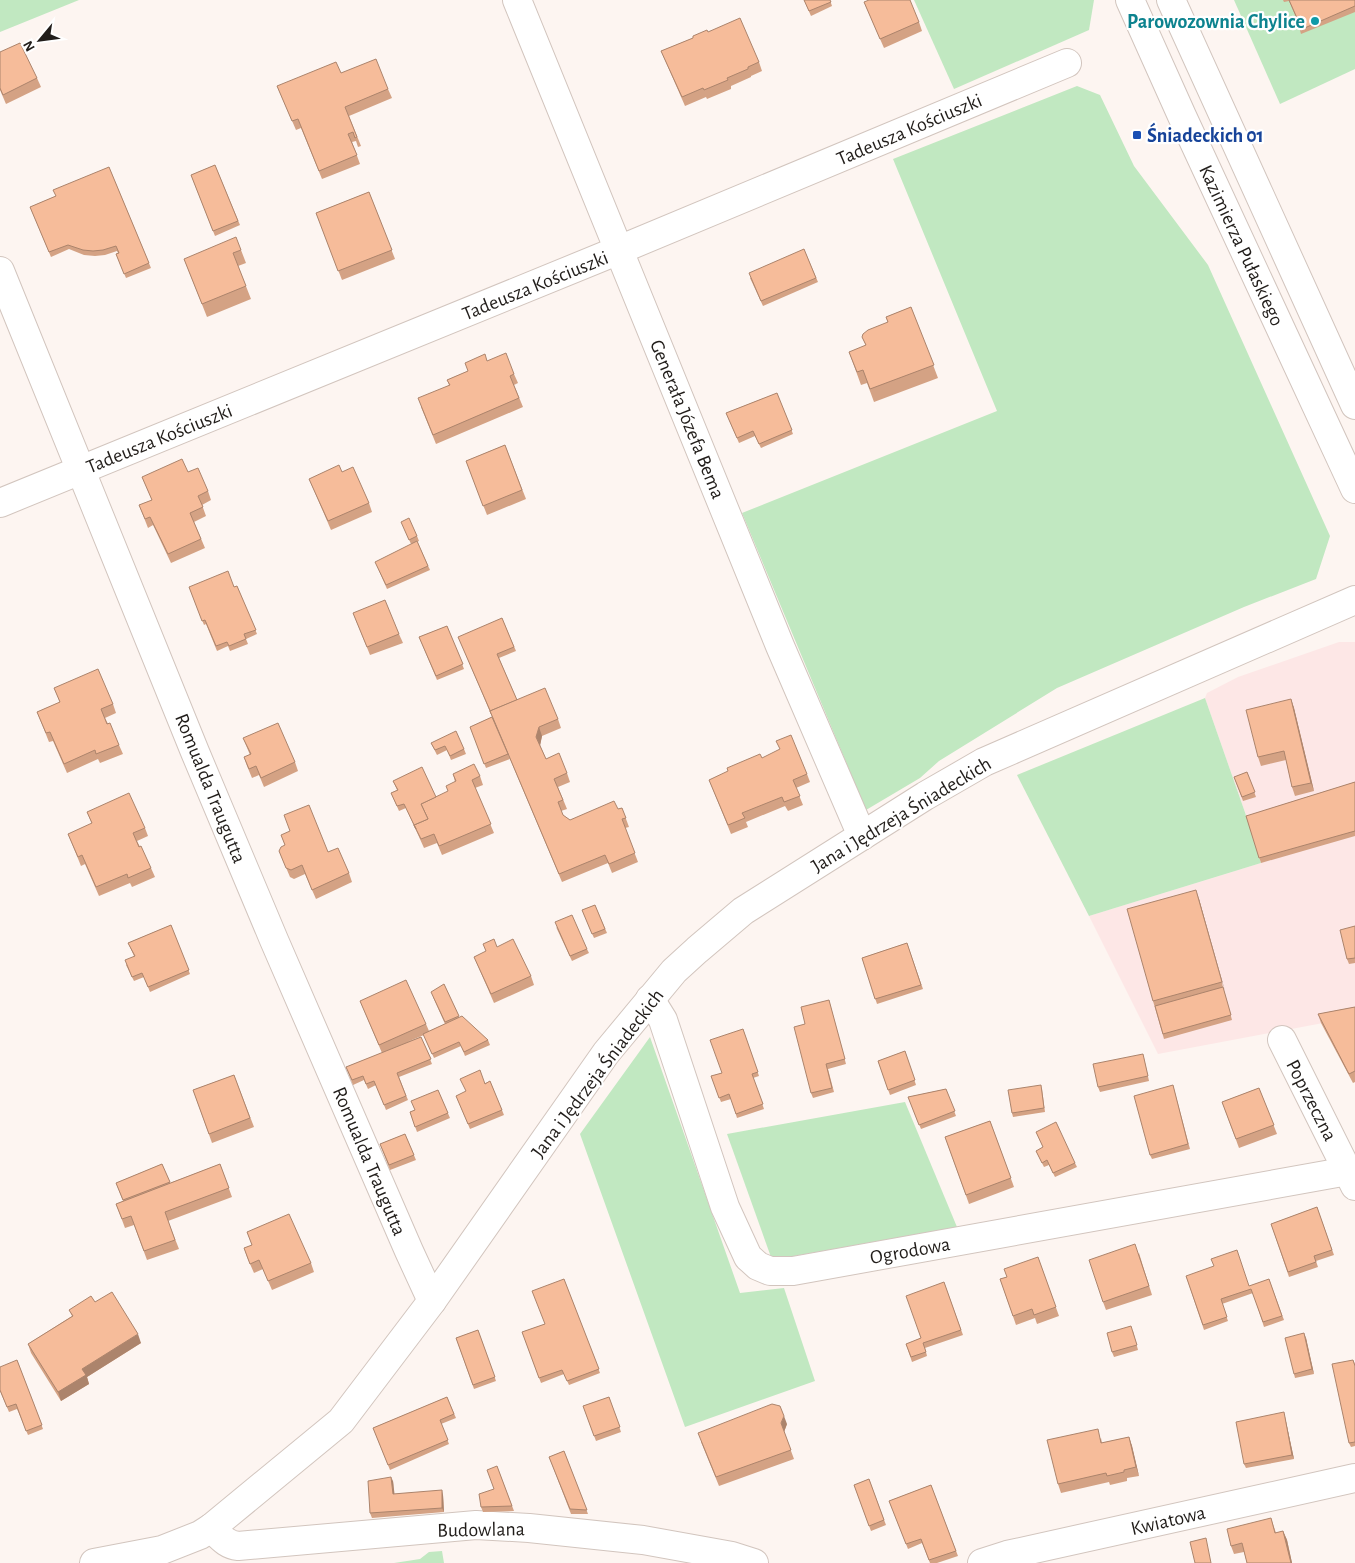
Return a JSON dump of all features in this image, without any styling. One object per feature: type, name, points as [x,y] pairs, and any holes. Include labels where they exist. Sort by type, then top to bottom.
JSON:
[{"type":"street","name":"Generała Józefa Bema","points":[[517,0],[780,646],[862,836]]},
{"type":"street","name":"Kazimierza Pułaskiego","points":[[1130,0],[1178,108],[1355,489]]},
{"type":"street","name":"Kazimierza Pułaskiego","points":[[1171,0],[1355,406]]},
{"type":"street","name":"Tadeusza Kościuszki","points":[[0,503],[619,250],[1068,63]]},
{"type":"street","name":"Romualda Traugutta","points":[[0,271],[274,940],[408,1251],[432,1301]]},
{"type":"street","name":"Jana i Jędrzeja Śniadeckich","points":[[94,1563],[162,1557],[211,1528],[341,1421],[432,1301],[606,1053],[680,965],[743,910],[925,796],[984,762],[1355,600]]},
{"type":"street","name":"Ogrodowa","points":[[650,999],[664,1020],[725,1207],[748,1257],[758,1266],[770,1271],[793,1271],[1351,1178]]},
{"type":"street","name":"Poprzeczna","points":[[1282,1040],[1351,1178]]},
{"type":"street","name":"Kwiatowa","points":[[982,1563],[1017,1553],[1355,1478]]},
{"type":"street","name":"Budowlana","points":[[211,1528],[232,1546],[238,1546],[476,1525],[529,1528],[643,1540],[732,1556],[754,1563]]},
{"type":"shaded area","points":[[1339,642],[1355,642],[1355,1017],[1158,1054],[1089,916],[1261,863],[1205,698],[1207,693],[1238,677]]},
{"type":"green space","points":[[0,0],[79,0],[0,32]]},
{"type":"green space","points":[[914,0],[1094,0],[1089,30],[954,89]]},
{"type":"green space","points":[[1234,0],[1355,0],[1355,69],[1280,104]]},
{"type":"green space","points":[[1077,86],[1100,95],[1134,166],[1208,265],[1330,536],[1316,579],[1244,607],[1057,688],[939,761],[920,778],[866,810],[742,513],[997,411],[893,159]]},
{"type":"green space","points":[[1205,698],[1261,863],[1089,916],[1017,775]]},
{"type":"green space","points":[[650,1037],[740,1293],[784,1288],[815,1381],[685,1427],[580,1134]]},
{"type":"green space","points":[[905,1102],[957,1227],[772,1260],[727,1134]]},
{"type":"green space","points":[[442,1551],[444,1563],[394,1563],[420,1559],[429,1552]]},
{"type":"building","points":[[804,0],[830,0],[831,2],[809,11]]},
{"type":"building","points":[[869,0],[910,0],[919,22],[880,39],[864,2]]},
{"type":"building","name":"Parowozownia Chylice","points":[[1289,0],[1355,0],[1355,6],[1300,30],[1299,27],[1301,27]]},
{"type":"building","points":[[740,18],[759,62],[727,78],[728,80],[682,97],[661,51],[707,30],[708,32]]},
{"type":"building","points":[[20,43],[37,78],[3,95],[0,88],[0,52]]},
{"type":"building","points":[[376,59],[388,89],[345,107],[357,137],[355,138],[353,132],[348,134],[357,155],[319,171],[298,119],[292,121],[277,86],[336,62],[341,73]]},
{"type":"building","points":[[215,165],[238,221],[213,231],[191,175]]},
{"type":"building","points":[[109,167],[149,263],[124,274],[116,254],[119,253],[116,246],[93,251],[68,245],[49,252],[30,207],[56,196],[53,190]]},
{"type":"building","points":[[369,192],[392,250],[338,271],[316,213]]},
{"type":"building","points":[[236,237],[241,250],[233,253],[246,286],[202,304],[184,259]]},
{"type":"building","points":[[804,249],[816,278],[761,301],[749,273]]},
{"type":"building","points":[[911,307],[934,365],[870,389],[863,370],[857,372],[849,352],[866,345],[862,337],[868,330],[888,322],[886,317]]},
{"type":"building","points":[[506,353],[514,374],[510,376],[519,398],[433,435],[418,398],[450,385],[447,380],[468,371],[465,363],[485,354],[487,361]]},
{"type":"building","points":[[777,393],[792,430],[759,444],[753,431],[737,438],[726,413]]},
{"type":"building","points":[[505,445],[522,490],[483,506],[466,461]]},
{"type":"building","points":[[182,459],[188,472],[198,468],[208,491],[198,496],[203,507],[190,513],[201,539],[168,554],[150,517],[145,519],[139,505],[152,500],[142,477]]},
{"type":"building","points":[[339,465],[342,472],[353,467],[369,503],[328,521],[309,479]]},
{"type":"building","points":[[409,518],[417,536],[409,540],[401,522]]},
{"type":"building","points":[[417,541],[428,566],[386,585],[375,562]]},
{"type":"building","points":[[228,571],[234,587],[237,586],[256,630],[244,634],[246,639],[229,646],[227,642],[216,646],[205,620],[202,621],[189,587]]},
{"type":"building","points":[[385,600],[399,634],[367,647],[353,613]]},
{"type":"building","points":[[502,618],[514,647],[497,654],[517,700],[490,711],[458,637]]},
{"type":"building","points":[[447,626],[463,664],[436,676],[419,637]]},
{"type":"building","points":[[98,669],[113,704],[101,709],[107,724],[110,723],[119,745],[96,754],[95,750],[64,764],[50,732],[46,733],[37,712],[60,702],[54,688]]},
{"type":"building","points":[[545,688],[558,719],[539,727],[536,737],[546,759],[559,753],[567,773],[554,779],[563,800],[558,802],[563,815],[570,820],[614,801],[618,809],[622,808],[626,818],[622,819],[635,853],[609,864],[605,855],[559,874],[490,711]]},
{"type":"building","points":[[1291,699],[1311,783],[1292,787],[1284,751],[1258,757],[1246,710]]},
{"type":"building","points":[[492,717],[508,754],[484,764],[470,727]]},
{"type":"building","points":[[278,723],[295,762],[261,778],[256,766],[249,769],[244,757],[251,754],[243,738]]},
{"type":"building","points":[[456,731],[464,749],[450,756],[445,746],[435,750],[431,743]]},
{"type":"building","points":[[791,735],[807,774],[793,780],[800,796],[784,802],[782,797],[742,813],[745,818],[728,825],[709,780],[728,771],[727,768],[760,754],[762,758],[780,749],[776,741]]},
{"type":"building","points":[[474,764],[480,776],[472,780],[491,824],[439,846],[434,834],[421,839],[414,825],[428,819],[421,804],[448,791],[446,786],[456,781],[453,774]]},
{"type":"building","points":[[422,767],[436,797],[421,804],[428,819],[414,825],[404,804],[397,806],[391,793],[398,790],[393,781]]},
{"type":"building","points":[[1247,772],[1255,792],[1242,797],[1234,777]]},
{"type":"building","points":[[1355,782],[1355,831],[1259,858],[1246,816]]},
{"type":"building","points":[[129,793],[145,828],[133,833],[151,868],[128,878],[127,874],[96,887],[82,855],[78,857],[68,834],[92,823],[87,812]]},
{"type":"building","points":[[309,805],[328,852],[338,848],[349,873],[312,890],[302,865],[291,870],[286,868],[279,851],[285,845],[281,835],[290,831],[284,815]]},
{"type":"building","points":[[1196,890],[1222,982],[1153,1001],[1127,909]]},
{"type":"building","points":[[595,905],[605,929],[592,934],[582,910]]},
{"type":"building","points":[[572,915],[587,949],[570,956],[555,922]]},
{"type":"building","points":[[171,925],[189,970],[148,987],[142,973],[132,977],[125,960],[135,956],[128,943]]},
{"type":"building","points":[[1355,926],[1355,958],[1347,959],[1340,930]]},
{"type":"building","points":[[494,939],[497,947],[513,939],[531,976],[491,994],[474,957],[486,951],[483,944]]},
{"type":"building","points":[[907,943],[921,985],[875,999],[862,958]]},
{"type":"building","points":[[406,980],[426,1024],[379,1045],[360,1001]]},
{"type":"building","points":[[444,984],[459,1016],[445,1022],[431,992]]},
{"type":"building","points":[[1223,987],[1231,1015],[1163,1034],[1155,1006]]},
{"type":"building","points":[[829,1000],[845,1059],[826,1064],[832,1088],[811,1093],[794,1027],[805,1024],[801,1007]]},
{"type":"building","points":[[1355,1007],[1355,1071],[1349,1074],[1318,1014]]},
{"type":"building","points":[[462,1016],[488,1040],[464,1052],[459,1042],[432,1054],[423,1034]]},
{"type":"building","points":[[743,1029],[758,1072],[752,1074],[763,1104],[736,1114],[729,1094],[719,1098],[711,1076],[722,1073],[710,1040]]},
{"type":"building","points":[[421,1037],[431,1059],[397,1073],[406,1096],[384,1105],[374,1081],[366,1084],[363,1076],[352,1080],[346,1067]]},
{"type":"building","points":[[905,1051],[915,1080],[888,1090],[878,1061]]},
{"type":"building","points":[[1143,1054],[1148,1076],[1098,1087],[1093,1064]]},
{"type":"building","points":[[480,1070],[485,1084],[490,1081],[502,1110],[468,1124],[456,1096],[466,1091],[460,1079]]},
{"type":"building","points":[[234,1075],[250,1118],[209,1134],[193,1090]]},
{"type":"building","points":[[1041,1085],[1044,1108],[1012,1113],[1008,1090]]},
{"type":"building","points":[[1173,1085],[1188,1144],[1150,1155],[1134,1096]]},
{"type":"building","points":[[1259,1088],[1274,1125],[1236,1139],[1222,1102]]},
{"type":"building","points":[[946,1089],[955,1111],[919,1125],[908,1097]]},
{"type":"building","points":[[438,1090],[448,1113],[415,1127],[410,1112],[415,1110],[411,1101]]},
{"type":"building","points":[[990,1121],[1011,1178],[966,1195],[945,1137]]},
{"type":"building","points":[[1056,1122],[1075,1163],[1053,1173],[1047,1160],[1042,1163],[1036,1151],[1043,1147],[1036,1132]]},
{"type":"building","points":[[405,1134],[414,1155],[389,1165],[380,1144]]},
{"type":"building","points":[[162,1164],[170,1182],[123,1200],[116,1183]]},
{"type":"building","points":[[220,1164],[229,1188],[165,1212],[175,1240],[144,1251],[131,1216],[122,1219],[116,1204]]},
{"type":"building","points":[[1317,1207],[1332,1250],[1314,1256],[1316,1262],[1288,1272],[1271,1224]]},
{"type":"building","points":[[289,1214],[311,1263],[268,1281],[259,1260],[250,1264],[244,1248],[252,1245],[247,1232]]},
{"type":"building","points":[[1135,1244],[1149,1286],[1103,1302],[1089,1260]]},
{"type":"building","points":[[1237,1250],[1249,1286],[1269,1279],[1282,1316],[1263,1322],[1251,1289],[1221,1299],[1227,1317],[1203,1325],[1186,1276],[1214,1266],[1211,1259]]},
{"type":"building","points":[[1038,1257],[1056,1307],[1034,1315],[1032,1309],[1013,1316],[1000,1279],[1007,1277],[1004,1269]]},
{"type":"building","points":[[564,1279],[599,1369],[567,1381],[562,1370],[539,1378],[522,1332],[545,1324],[532,1291]]},
{"type":"building","points":[[944,1282],[961,1330],[923,1343],[926,1352],[911,1357],[906,1344],[921,1338],[906,1296]]},
{"type":"building","points":[[112,1292],[138,1334],[82,1369],[86,1375],[58,1392],[28,1344],[73,1316],[69,1310],[91,1296],[95,1302]]},
{"type":"building","points":[[1131,1326],[1137,1345],[1112,1352],[1107,1333]]},
{"type":"building","points":[[478,1330],[495,1377],[473,1385],[456,1338]]},
{"type":"building","points":[[1304,1333],[1312,1369],[1294,1374],[1285,1338]]},
{"type":"building","points":[[17,1360],[42,1425],[26,1431],[16,1404],[7,1407],[0,1390],[0,1367]]},
{"type":"building","points":[[1353,1360],[1355,1366],[1355,1442],[1349,1443],[1332,1364]]},
{"type":"building","points":[[447,1397],[454,1414],[440,1420],[448,1440],[388,1465],[373,1428]]},
{"type":"building","points":[[609,1397],[620,1427],[594,1436],[583,1406]]},
{"type":"building","points":[[772,1404],[780,1406],[784,1416],[781,1423],[791,1450],[716,1477],[698,1433]]},
{"type":"building","points":[[1284,1412],[1292,1455],[1244,1464],[1236,1422]]},
{"type":"building","points":[[1098,1429],[1101,1443],[1129,1437],[1136,1467],[1107,1476],[1106,1473],[1058,1484],[1047,1440]]},
{"type":"building","points":[[564,1451],[587,1510],[570,1509],[549,1457]]},
{"type":"building","points":[[497,1466],[512,1506],[481,1507],[479,1494],[494,1489],[487,1470]]},
{"type":"building","points":[[391,1477],[393,1494],[442,1490],[442,1508],[370,1513],[368,1481]]},
{"type":"building","points":[[869,1479],[884,1520],[869,1526],[854,1485]]},
{"type":"building","points":[[931,1485],[956,1551],[929,1560],[921,1539],[906,1544],[889,1501]]},
{"type":"building","points":[[1271,1518],[1275,1533],[1283,1531],[1291,1563],[1247,1563],[1242,1543],[1231,1546],[1227,1529]]},
{"type":"building","points":[[1206,1538],[1211,1563],[1195,1563],[1190,1542]]},
{"type":"place","name":"Parowozownia Chylice","points":[[1315,21]]},
{"type":"place","name":"Śniadeckich 01","points":[[1137,135]]}]
